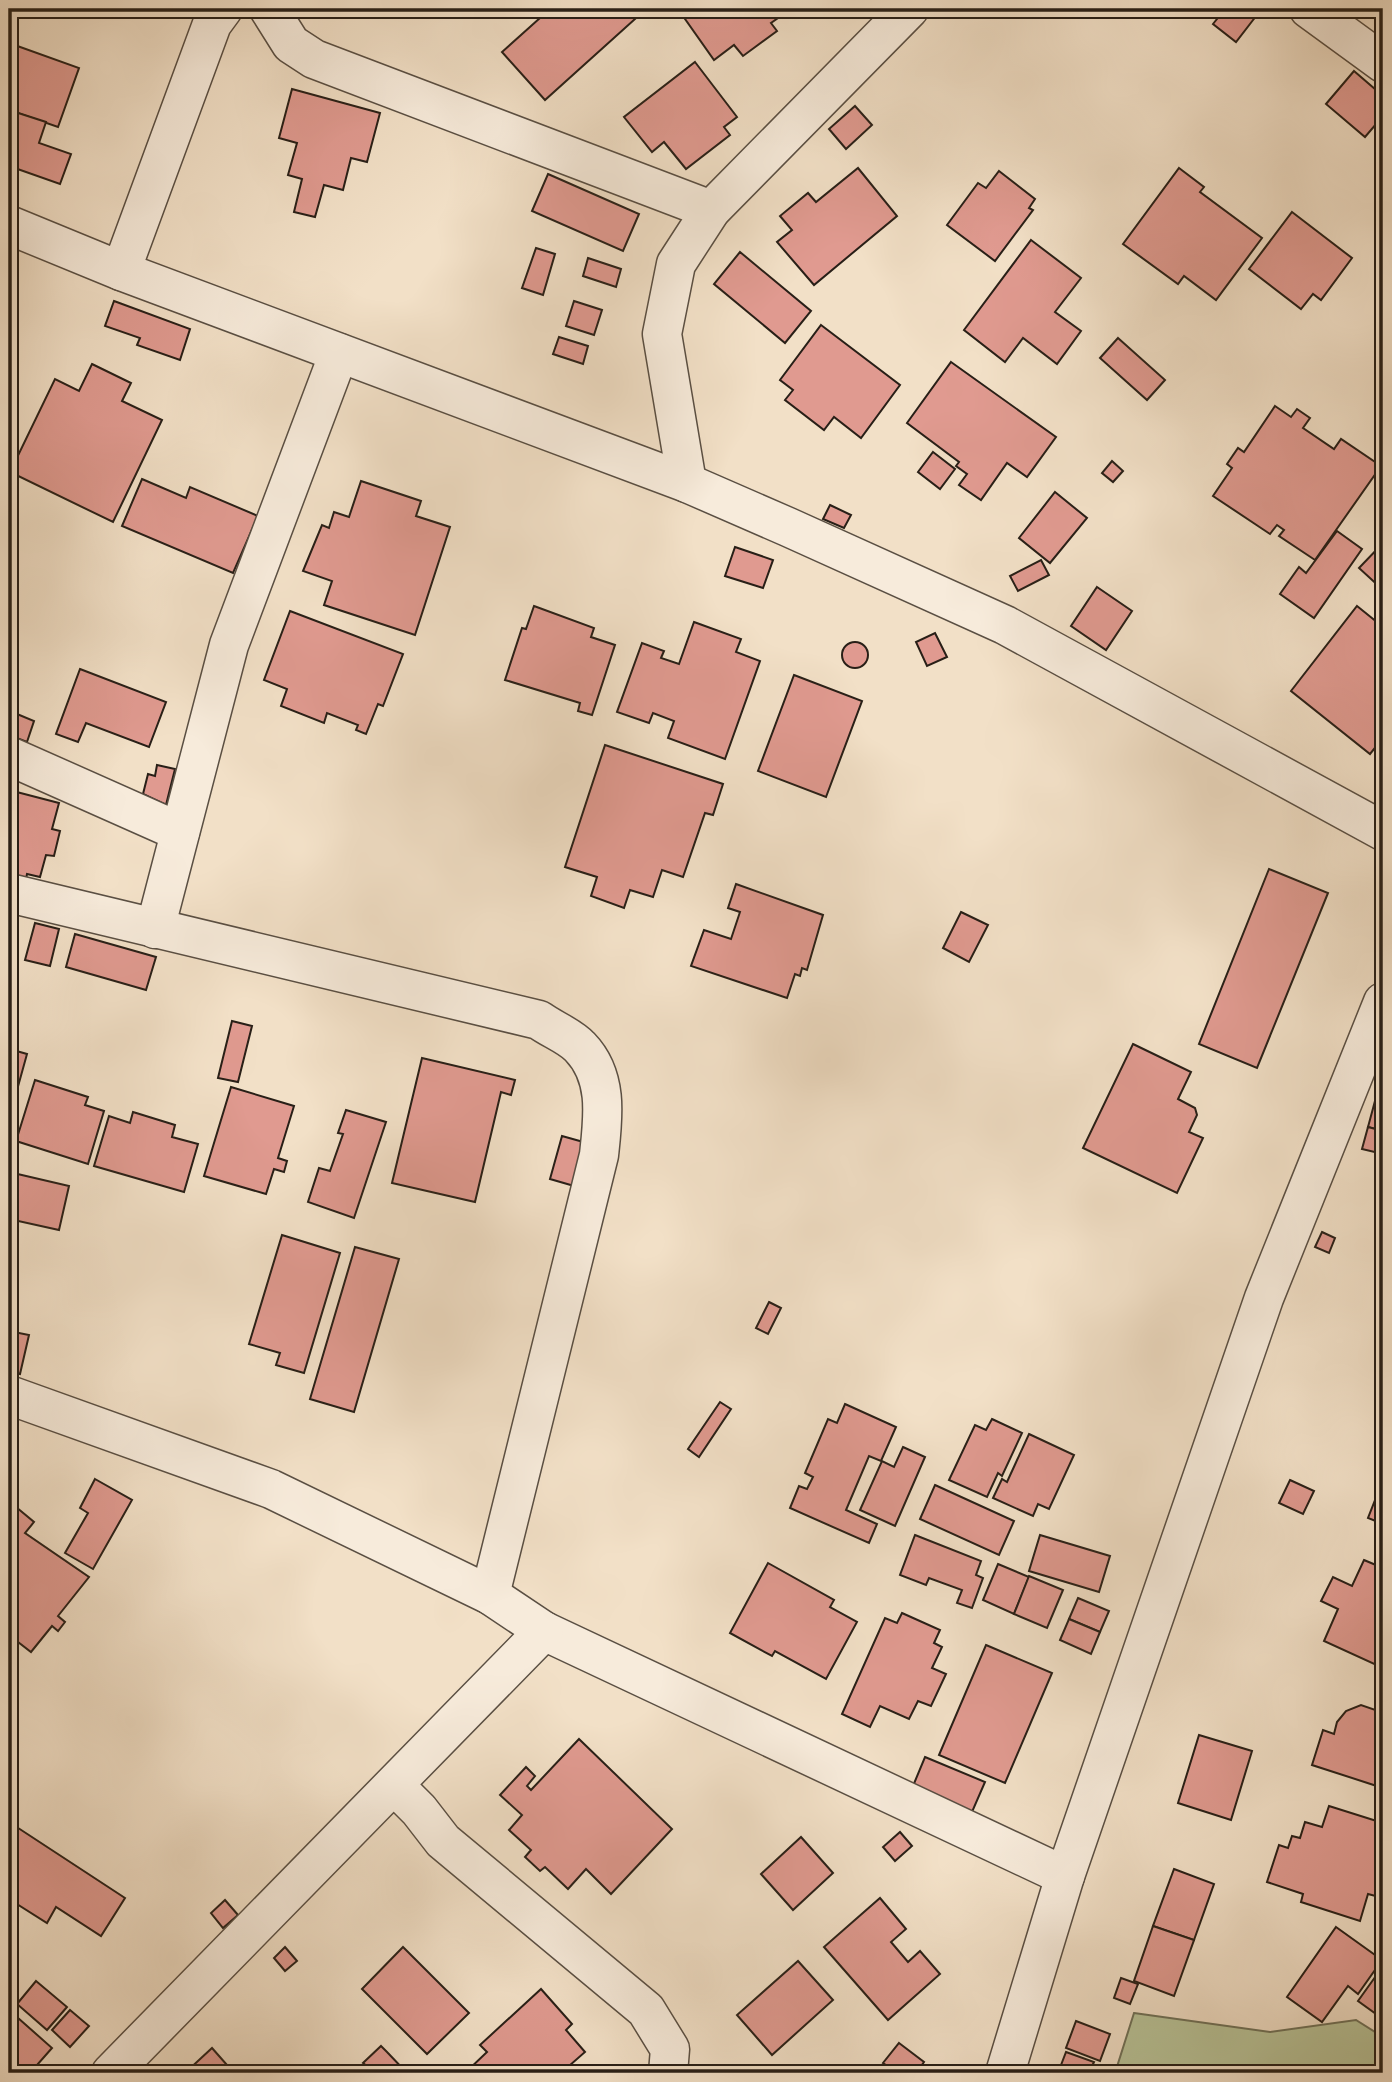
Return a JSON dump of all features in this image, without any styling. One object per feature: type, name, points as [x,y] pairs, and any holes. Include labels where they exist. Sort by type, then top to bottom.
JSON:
[{"type":"street","points":[[121,271],[212,24],[223,9]]},
{"type":"street","points":[[269,9],[291,44],[314,59],[711,209]]},
{"type":"street","points":[[687,483],[662,334],[676,264],[711,209],[909,9]]},
{"type":"street","points":[[1309,9],[1383,63]]},
{"type":"street","points":[[9,225],[339,354],[687,483],[1005,625],[1383,831]]},
{"type":"street","points":[[155,929],[229,645],[339,354]]},
{"type":"street","points":[[9,756],[180,832]]},
{"type":"street","points":[[9,892],[539,1020],[580,1047],[598,1078],[604,1106],[599,1155],[490,1595]]},
{"type":"street","points":[[1005,2073],[1065,1876],[1264,1298],[1383,1002]]},
{"type":"street","points":[[9,1395],[271,1489],[490,1595],[544,1631],[1065,1876]]},
{"type":"street","points":[[111,2073],[544,1631]]},
{"type":"street","points":[[394,1785],[419,1810],[443,1841],[646,2010],[670,2049],[668,2073]]},
{"type":"green space","points":[[1134,2013],[1270,2032],[1356,2020],[1383,2037],[1383,2073],[1115,2073]]},
{"type":"building","points":[[550,9],[645,10],[545,100],[502,52]]},
{"type":"building","points":[[678,9],[791,9],[771,23],[777,31],[743,56],[734,45],[714,60]]},
{"type":"building","points":[[1225,9],[1260,11],[1236,42],[1213,24]]},
{"type":"building","points":[[9,43],[79,68],[58,127],[9,110]]},
{"type":"building","points":[[695,62],[737,117],[724,127],[730,135],[686,169],[664,142],[652,152],[624,117]]},
{"type":"building","points":[[1354,71],[1383,96],[1383,116],[1365,137],[1326,104]]},
{"type":"building","points":[[292,89],[380,113],[367,162],[351,158],[343,190],[324,185],[315,217],[294,212],[302,179],[288,175],[297,143],[279,138]]},
{"type":"building","points":[[855,106],[872,125],[846,149],[829,129]]},
{"type":"building","points":[[9,110],[46,122],[39,143],[71,154],[60,184],[9,166]]},
{"type":"building","points":[[858,168],[897,216],[814,285],[777,242],[792,230],[780,216],[808,193],[816,202]]},
{"type":"building","points":[[1179,168],[1204,187],[1200,192],[1262,238],[1216,300],[1184,276],[1178,284],[1123,244]]},
{"type":"building","points":[[999,171],[1035,199],[1029,208],[1033,210],[995,261],[947,225],[978,183],[986,188]]},
{"type":"building","points":[[548,174],[639,214],[623,251],[532,211]]},
{"type":"building","points":[[1292,212],[1352,258],[1321,300],[1313,294],[1301,309],[1249,269]]},
{"type":"building","points":[[1031,240],[1081,278],[1055,312],[1081,331],[1057,364],[1023,338],[1005,362],[964,330]]},
{"type":"building","points":[[536,248],[555,254],[543,295],[522,288]]},
{"type":"building","points":[[740,252],[811,311],[785,343],[714,284]]},
{"type":"building","points":[[588,258],[621,269],[616,287],[583,276]]},
{"type":"building","points":[[114,301],[190,329],[180,360],[137,345],[140,338],[105,326]]},
{"type":"building","points":[[574,301],[602,310],[594,335],[566,326]]},
{"type":"building","points":[[821,325],[900,385],[861,438],[834,417],[824,430],[785,400],[793,390],[780,380]]},
{"type":"building","points":[[559,337],[588,346],[583,364],[553,354]]},
{"type":"building","points":[[1118,338],[1165,380],[1147,400],[1100,358]]},
{"type":"building","points":[[951,362],[1056,437],[1027,477],[1007,463],[981,500],[959,485],[967,474],[956,466],[959,462],[907,423]]},
{"type":"building","points":[[92,364],[131,383],[122,401],[162,420],[113,522],[10,472],[55,379],[79,391]]},
{"type":"building","points":[[1275,406],[1291,417],[1297,409],[1310,418],[1303,428],[1334,449],[1341,439],[1381,466],[1315,560],[1279,536],[1284,530],[1277,525],[1270,534],[1213,496],[1232,468],[1227,464],[1238,448],[1244,452]]},
{"type":"building","points":[[933,452],[955,469],[940,489],[918,472]]},
{"type":"building","points":[[1112,461],[1123,471],[1113,482],[1102,473]]},
{"type":"building","points":[[142,479],[186,498],[190,487],[258,516],[233,573],[122,526]]},
{"type":"building","points":[[361,481],[421,501],[416,516],[450,527],[415,635],[324,605],[332,581],[303,571],[322,525],[329,528],[334,512],[349,517]]},
{"type":"building","points":[[1055,492],[1087,518],[1050,563],[1019,538]]},
{"type":"building","points":[[830,505],[851,515],[844,528],[823,519]]},
{"type":"building","points":[[1337,531],[1362,549],[1314,618],[1280,594],[1299,567],[1306,573]]},
{"type":"building","points":[[1383,543],[1383,590],[1359,568]]},
{"type":"building","points":[[735,547],[773,560],[763,588],[725,576]]},
{"type":"building","points":[[1041,560],[1049,575],[1018,591],[1010,576]]},
{"type":"building","points":[[1097,587],[1132,611],[1106,650],[1071,626]]},
{"type":"building","points":[[534,606],[594,628],[591,637],[615,645],[592,715],[578,711],[580,703],[505,680],[522,628],[526,629]]},
{"type":"building","points":[[1357,606],[1383,627],[1383,738],[1370,754],[1291,691]]},
{"type":"building","points":[[290,611],[403,654],[383,706],[378,704],[366,734],[356,730],[358,725],[327,713],[324,723],[281,706],[287,689],[264,680]]},
{"type":"building","points":[[694,622],[741,639],[736,652],[760,661],[725,759],[668,738],[674,721],[653,713],[649,723],[617,712],[642,643],[664,651],[661,658],[679,664]]},
{"type":"building","points":[[935,633],[947,657],[927,666],[916,642]]},
{"type":"building","points":[[855,642],[864,646],[868,655],[864,664],[855,668],[846,664],[842,655],[846,646]]},
{"type":"building","points":[[80,669],[166,702],[149,747],[86,723],[78,742],[56,734]]},
{"type":"building","points":[[794,675],[862,701],[826,797],[758,771]]},
{"type":"building","points":[[17,714],[34,721],[27,742],[9,735]]},
{"type":"building","points":[[605,745],[723,784],[713,815],[705,813],[683,877],[662,870],[653,897],[630,890],[624,908],[591,896],[597,877],[565,867]]},
{"type":"building","points":[[157,765],[175,769],[166,805],[143,794],[148,774],[155,776]]},
{"type":"building","points":[[9,790],[59,803],[52,829],[60,831],[54,856],[46,855],[40,877],[27,874],[26,879],[9,874]]},
{"type":"building","points":[[1269,869],[1328,893],[1257,1068],[1199,1044]]},
{"type":"building","points":[[736,884],[823,915],[807,970],[802,968],[800,976],[795,974],[787,998],[691,966],[704,930],[731,939],[740,912],[728,908]]},
{"type":"building","points":[[961,912],[988,925],[969,962],[943,948]]},
{"type":"building","points":[[35,923],[59,929],[50,966],[25,960]]},
{"type":"building","points":[[75,934],[156,957],[146,990],[66,967]]},
{"type":"building","points":[[232,1021],[252,1026],[238,1082],[218,1078]]},
{"type":"building","points":[[9,1032],[17,1034],[13,1050],[27,1054],[9,1119]]},
{"type":"building","points":[[1133,1044],[1191,1072],[1178,1099],[1195,1108],[1197,1115],[1189,1132],[1203,1138],[1177,1193],[1083,1148]]},
{"type":"building","points":[[422,1058],[515,1080],[511,1095],[501,1092],[475,1202],[392,1183]]},
{"type":"building","points":[[35,1080],[88,1097],[85,1105],[104,1111],[88,1164],[16,1141]]},
{"type":"building","points":[[1379,1086],[1383,1087],[1383,1131],[1368,1127]]},
{"type":"building","points":[[231,1087],[294,1106],[278,1158],[287,1161],[284,1172],[274,1169],[266,1194],[204,1176]]},
{"type":"building","points":[[346,1110],[386,1122],[354,1218],[308,1202],[319,1168],[330,1171],[343,1134],[338,1133]]},
{"type":"building","points":[[133,1112],[175,1125],[172,1137],[198,1144],[184,1192],[94,1166],[109,1116],[130,1123]]},
{"type":"building","points":[[1368,1127],[1383,1131],[1383,1154],[1362,1149]]},
{"type":"building","points":[[562,1136],[594,1145],[581,1188],[550,1179]]},
{"type":"building","points":[[9,1172],[69,1186],[59,1230],[9,1219]]},
{"type":"building","points":[[1322,1232],[1335,1238],[1329,1253],[1315,1247]]},
{"type":"building","points":[[282,1235],[340,1253],[304,1373],[276,1365],[280,1353],[249,1344]]},
{"type":"building","points":[[355,1247],[399,1259],[354,1412],[310,1399]]},
{"type":"building","points":[[769,1302],[781,1308],[768,1334],[756,1328]]},
{"type":"building","points":[[9,1331],[29,1335],[20,1374],[9,1372]]},
{"type":"building","points":[[720,1402],[731,1409],[699,1457],[688,1449]]},
{"type":"building","points":[[845,1404],[896,1427],[881,1461],[869,1456],[846,1510],[877,1524],[869,1543],[790,1508],[799,1486],[807,1489],[813,1477],[805,1473],[828,1419],[837,1423]]},
{"type":"building","points":[[992,1419],[1022,1433],[1002,1476],[998,1473],[987,1497],[949,1480],[975,1425],[986,1430]]},
{"type":"building","points":[[1029,1434],[1074,1455],[1049,1509],[1038,1504],[1033,1516],[993,1498],[1002,1479],[1007,1482]]},
{"type":"building","points":[[903,1447],[925,1457],[895,1526],[860,1510],[882,1461],[894,1467]]},
{"type":"building","points":[[95,1479],[132,1500],[93,1569],[65,1553],[88,1513],[80,1508]]},
{"type":"building","points":[[1290,1480],[1314,1491],[1303,1514],[1279,1503]]},
{"type":"building","points":[[935,1485],[1014,1521],[999,1555],[920,1519]]},
{"type":"building","points":[[1381,1485],[1383,1486],[1383,1524],[1368,1518]]},
{"type":"building","points":[[16,1507],[34,1522],[25,1533],[89,1577],[58,1616],[65,1622],[58,1631],[52,1626],[31,1652],[9,1635],[9,1517]]},
{"type":"building","points":[[915,1535],[981,1561],[976,1575],[983,1578],[972,1608],[957,1603],[962,1590],[929,1578],[926,1585],[900,1575]]},
{"type":"building","points":[[1040,1535],[1110,1556],[1099,1592],[1029,1571]]},
{"type":"building","points":[[1364,1560],[1383,1568],[1383,1668],[1324,1641],[1338,1609],[1321,1601],[1333,1577],[1352,1586]]},
{"type":"building","points":[[768,1563],[834,1600],[830,1607],[857,1622],[826,1679],[775,1651],[772,1656],[730,1633]]},
{"type":"building","points":[[998,1564],[1029,1577],[1014,1614],[983,1600]]},
{"type":"building","points":[[1029,1576],[1063,1590],[1047,1628],[1014,1614]]},
{"type":"building","points":[[1078,1598],[1109,1611],[1100,1632],[1069,1619]]},
{"type":"building","points":[[902,1613],[940,1630],[934,1643],[942,1647],[932,1668],[946,1674],[931,1706],[918,1701],[909,1719],[880,1706],[870,1727],[842,1714],[885,1618],[897,1623]]},
{"type":"building","points":[[1069,1619],[1100,1632],[1091,1654],[1060,1640]]},
{"type":"building","points":[[986,1645],[1052,1673],[1005,1783],[939,1755]]},
{"type":"building","points":[[1383,1703],[1383,1788],[1312,1765],[1323,1730],[1334,1734],[1337,1722],[1346,1711],[1361,1705],[1381,1712]]},
{"type":"building","points":[[1199,1735],[1252,1751],[1231,1820],[1178,1803]]},
{"type":"building","points":[[579,1739],[672,1829],[611,1894],[586,1869],[568,1889],[545,1867],[540,1871],[525,1857],[531,1850],[509,1830],[522,1815],[500,1795],[526,1767],[535,1776],[527,1786],[531,1790]]},
{"type":"building","points":[[925,1757],[985,1782],[972,1812],[913,1786]]},
{"type":"building","points":[[1329,1806],[1383,1823],[1383,1898],[1368,1894],[1360,1921],[1301,1902],[1303,1894],[1267,1882],[1279,1845],[1288,1848],[1292,1836],[1300,1838],[1305,1822],[1322,1827]]},
{"type":"building","points":[[9,1822],[125,1898],[101,1936],[56,1907],[47,1923],[9,1899]]},
{"type":"building","points":[[900,1832],[912,1846],[895,1861],[883,1847]]},
{"type":"building","points":[[801,1837],[833,1873],[793,1910],[761,1874]]},
{"type":"building","points":[[1174,1869],[1214,1884],[1194,1940],[1153,1926]]},
{"type":"building","points":[[880,1898],[906,1929],[891,1942],[908,1962],[920,1951],[940,1974],[888,2020],[824,1947]]},
{"type":"building","points":[[225,1900],[238,1915],[223,1928],[211,1913]]},
{"type":"building","points":[[1153,1926],[1194,1940],[1174,1996],[1134,1981]]},
{"type":"building","points":[[1336,1927],[1382,1960],[1358,1994],[1348,1986],[1322,2022],[1287,1997]]},
{"type":"building","points":[[285,1947],[297,1961],[285,1971],[274,1958]]},
{"type":"building","points":[[403,1947],[469,2013],[427,2054],[362,1989]]},
{"type":"building","points":[[798,1961],[833,2000],[772,2055],[737,2015]]},
{"type":"building","points":[[1383,1966],[1383,2019],[1358,2001]]},
{"type":"building","points":[[1121,1978],[1138,1984],[1130,2004],[1114,1998]]},
{"type":"building","points":[[36,1981],[67,2007],[47,2030],[17,2004]]},
{"type":"building","points":[[541,1989],[572,2024],[566,2030],[585,2052],[561,2073],[465,2073],[487,2052],[480,2045]]},
{"type":"building","points":[[9,2010],[52,2048],[30,2073],[9,2073]]},
{"type":"building","points":[[70,2010],[89,2026],[70,2047],[52,2030]]},
{"type":"building","points":[[1076,2021],[1110,2034],[1100,2061],[1066,2048]]},
{"type":"building","points":[[899,2043],[924,2062],[916,2073],[897,2073],[883,2063]]},
{"type":"building","points":[[381,2046],[407,2073],[362,2073],[368,2067],[363,2063]]},
{"type":"building","points":[[212,2048],[227,2065],[219,2073],[185,2073]]},
{"type":"building","points":[[1066,2052],[1094,2062],[1089,2073],[1058,2073]]}]
